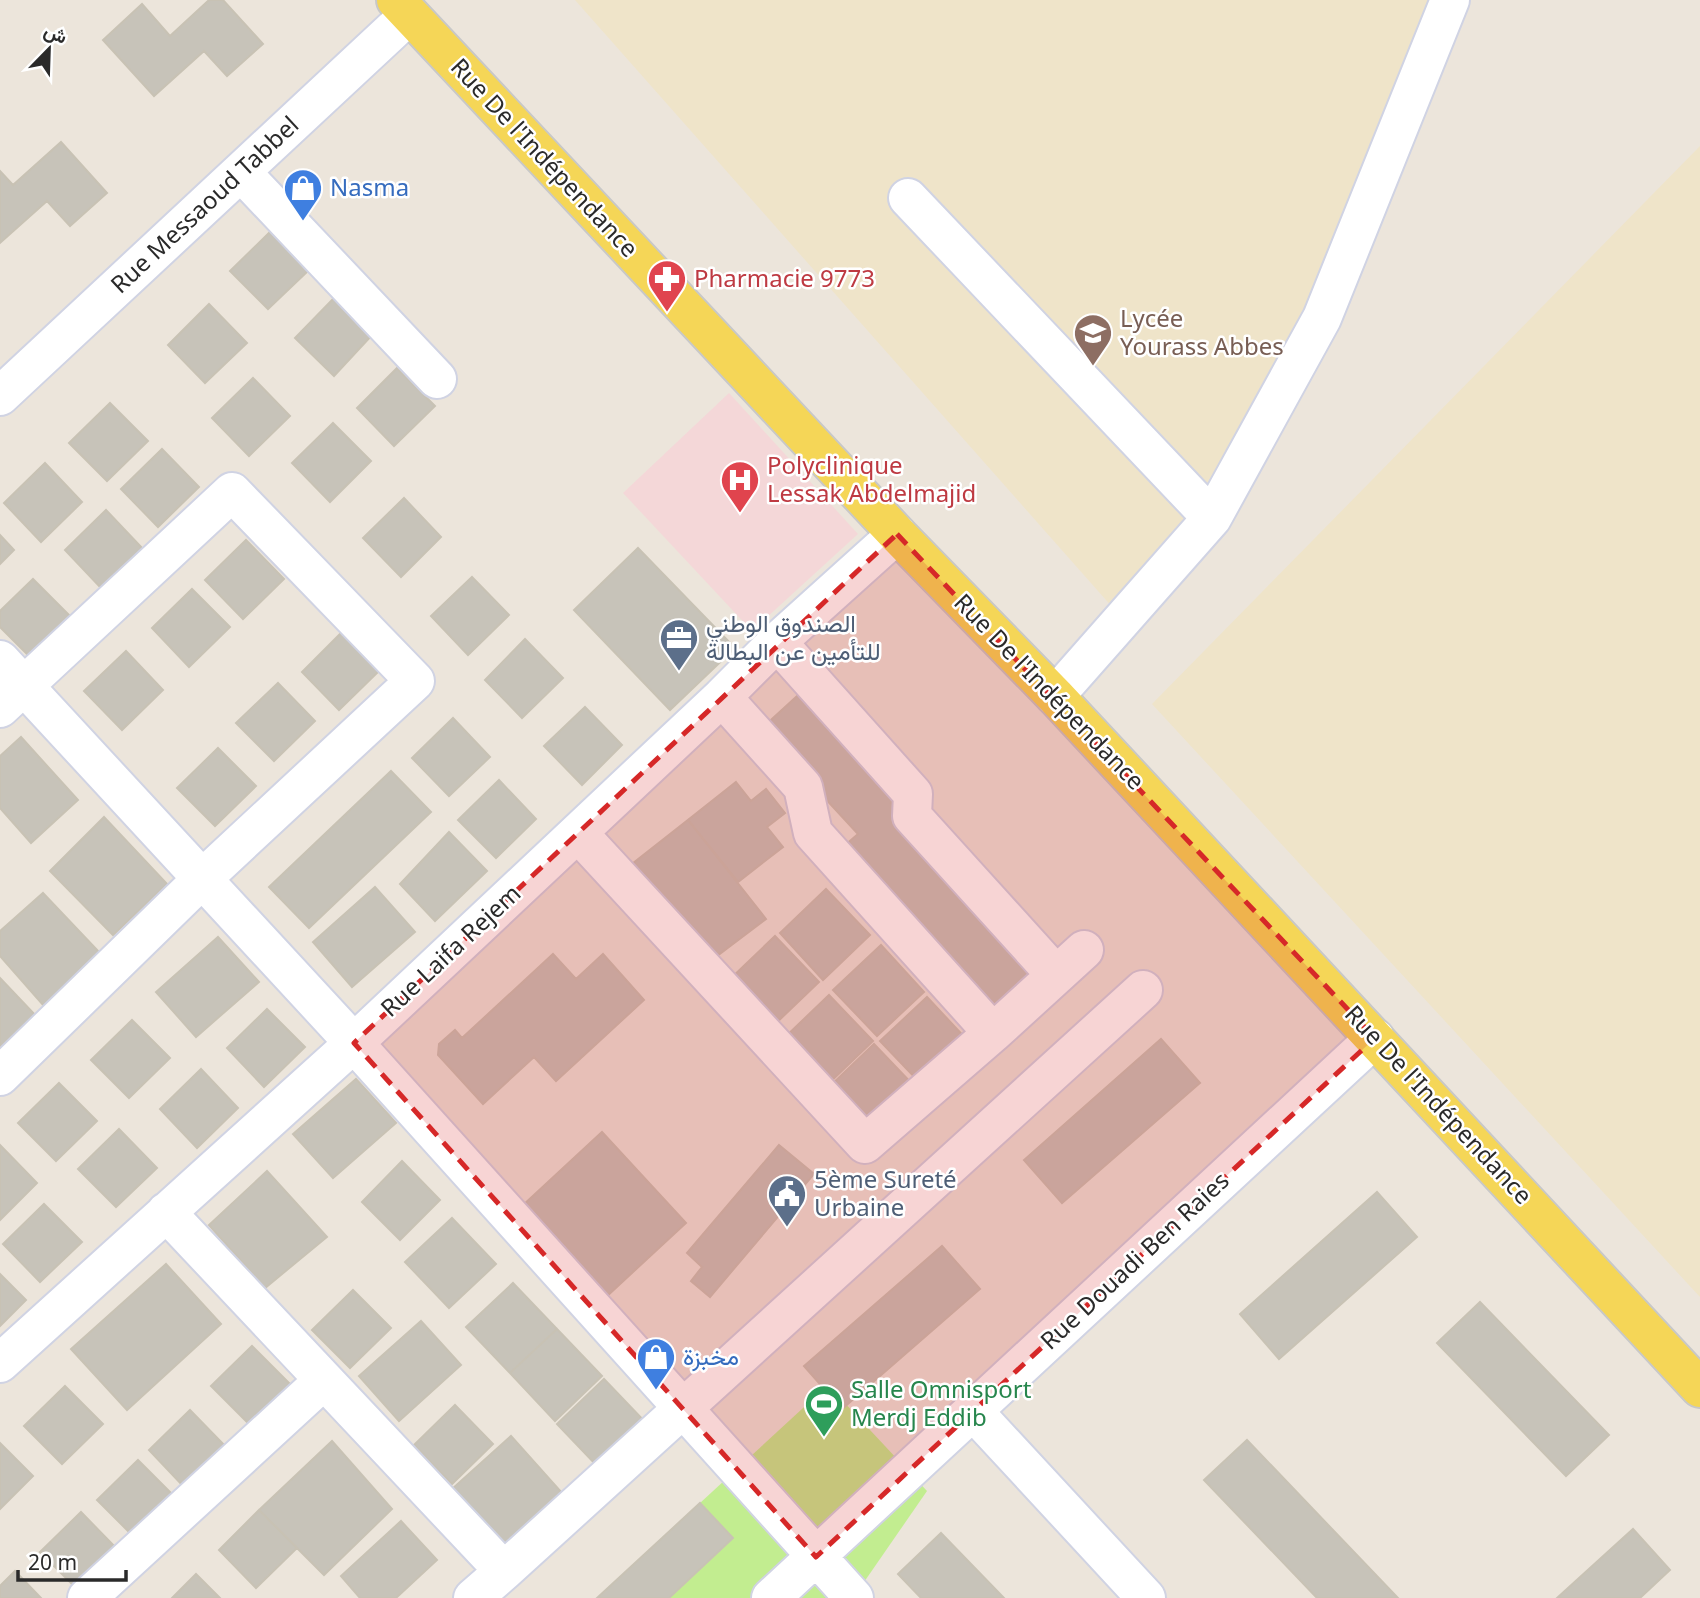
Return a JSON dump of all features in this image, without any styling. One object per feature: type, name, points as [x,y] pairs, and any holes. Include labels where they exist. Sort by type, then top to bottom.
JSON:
[{"type":"main road","name":"Rue De l'Indépendance","points":[[403,7],[897,534],[1055,696],[1700,1388]]},
{"type":"street","points":[[1055,696],[1212,518],[1322,318],[1450,0]]},
{"type":"street","name":"Rue Messaoud Tabbel","points":[[0,396],[241,172],[403,7]]},
{"type":"street","points":[[241,172],[437,379]]},
{"type":"street","points":[[908,198],[1212,518]]},
{"type":"street","points":[[0,1076],[202,878],[415,681],[232,492],[8,685],[202,878],[854,1598]]},
{"type":"street","name":"Rue Laifa Rejem","points":[[0,1363],[354,1043],[722,698],[777,642],[897,534]]},
{"type":"street","points":[[777,642],[913,794],[912,816],[1056,975]]},
{"type":"street","points":[[722,698],[803,787],[813,833],[993,1033]]},
{"type":"street","points":[[578,833],[865,1144],[1084,950]]},
{"type":"street","points":[[473,1598],[1143,990]]},
{"type":"street","name":"Rue Douadi Ben Raies","points":[[771,1598],[1376,1038]]},
{"type":"street","points":[[166,1212],[504,1571]]},
{"type":"street","points":[[86,1598],[323,1381]]},
{"type":"street","points":[[973,1411],[1146,1598]]},
{"type":"highlighted area","points":[[897,534],[1375,1038],[816,1557],[354,1043]]},
{"type":"shaded area","name":"Lycée Yourass Abbes","points":[[575,0],[1442,0],[1334,272],[1129,626]]},
{"type":"shaded area","points":[[1700,146],[1700,1297],[1152,704]]},
{"type":"shaded area","name":"Polyclinique Lessak Abdelmajid","points":[[729,393],[858,534],[752,631],[623,493]]},
{"type":"green space","name":"Salle Omnisport Merdj Eddib","points":[[828,1385],[927,1491],[853,1598],[597,1598]]},
{"type":"building","points":[[209,0],[223,0],[263,44],[227,76],[204,51],[154,96],[103,40],[142,4],[170,36]]},
{"type":"building","points":[[61,142],[107,193],[70,226],[47,201],[0,243],[0,171],[13,185]]},
{"type":"building","points":[[271,231],[309,270],[268,309],[230,271]]},
{"type":"building","points":[[335,297],[373,334],[334,376],[295,338]]},
{"type":"building","points":[[209,304],[247,343],[205,383],[168,345]]},
{"type":"building","points":[[397,368],[435,406],[394,446],[357,408]]},
{"type":"building","points":[[253,378],[290,416],[249,456],[212,418]]},
{"type":"building","points":[[110,403],[148,441],[107,481],[69,443]]},
{"type":"building","points":[[333,423],[371,461],[330,502],[292,463]]},
{"type":"building","points":[[162,449],[199,487],[158,527],[121,489]]},
{"type":"building","points":[[45,463],[82,502],[41,542],[4,503]]},
{"type":"building","points":[[404,498],[441,537],[401,577],[363,538]]},
{"type":"building","points":[[106,510],[143,549],[102,589],[65,550]]},
{"type":"building","points":[[0,535],[14,550],[0,564]]},
{"type":"building","points":[[246,540],[284,579],[243,619],[205,580]]},
{"type":"building","points":[[638,548],[735,648],[670,710],[574,610]]},
{"type":"building","points":[[472,577],[509,615],[468,655],[431,616]]},
{"type":"building","points":[[33,579],[71,617],[30,657],[0,627],[0,611]]},
{"type":"building","points":[[192,589],[230,627],[189,667],[152,628]]},
{"type":"building","points":[[342,632],[380,670],[339,710],[302,672]]},
{"type":"building","points":[[525,639],[563,678],[522,718],[485,680]]},
{"type":"building","points":[[126,651],[163,690],[122,730],[84,691]]},
{"type":"building","points":[[278,683],[315,721],[274,761],[236,723]]},
{"type":"building","points":[[807,687],[903,791],[891,803],[1047,971],[1000,1014],[844,846],[858,834],[761,729]]},
{"type":"building","points":[[585,707],[622,745],[582,785],[544,746]]},
{"type":"building","points":[[453,718],[490,757],[449,796],[412,758]]},
{"type":"building","points":[[21,737],[78,800],[31,843],[0,808],[0,756]]},
{"type":"building","points":[[218,748],[256,786],[215,826],[177,788]]},
{"type":"building","points":[[391,771],[431,812],[309,928],[269,887]]},
{"type":"building","points":[[499,780],[536,819],[496,858],[458,820]]},
{"type":"building","points":[[736,782],[751,801],[766,789],[785,813],[767,827],[783,847],[738,882],[688,820]]},
{"type":"building","points":[[104,817],[167,884],[113,935],[50,871]]},
{"type":"building","points":[[688,820],[766,919],[709,962],[632,864]]},
{"type":"building","points":[[449,832],[487,871],[435,921],[400,884]]},
{"type":"building","points":[[375,887],[415,932],[352,987],[313,942]]},
{"type":"building","points":[[826,889],[870,935],[823,980],[780,933]]},
{"type":"building","points":[[43,893],[99,952],[44,1006],[0,956],[0,931]]},
{"type":"building","points":[[775,936],[819,982],[772,1027],[728,981]]},
{"type":"building","points":[[218,937],[259,982],[196,1037],[156,992]]},
{"type":"building","points":[[881,945],[924,992],[877,1036],[833,990]]},
{"type":"building","points":[[553,954],[576,979],[603,954],[644,1000],[556,1081],[534,1057],[483,1104],[438,1055],[439,1044],[455,1030],[462,1038]]},
{"type":"building","points":[[0,978],[37,1017],[0,1052]]},
{"type":"building","points":[[829,995],[873,1041],[826,1086],[782,1040]]},
{"type":"building","points":[[927,997],[970,1043],[924,1087],[880,1041]]},
{"type":"building","points":[[267,1009],[305,1047],[264,1087],[227,1048]]},
{"type":"building","points":[[132,1020],[170,1058],[129,1098],[91,1060]]},
{"type":"building","points":[[1161,1039],[1200,1083],[1062,1203],[1024,1160]]},
{"type":"building","points":[[874,1044],[918,1090],[870,1135],[827,1089]]},
{"type":"building","points":[[201,1069],[238,1108],[197,1148],[160,1109]]},
{"type":"building","points":[[356,1079],[396,1123],[333,1178],[293,1134]]},
{"type":"building","points":[[59,1083],[97,1121],[56,1161],[18,1123]]},
{"type":"building","points":[[119,1129],[157,1168],[116,1207],[78,1169]]},
{"type":"building","points":[[602,1132],[686,1223],[606,1297],[522,1206]]},
{"type":"building","points":[[0,1145],[37,1183],[0,1220]]},
{"type":"building","points":[[779,1145],[814,1174],[710,1297],[691,1281],[702,1267],[687,1253]]},
{"type":"building","points":[[402,1161],[440,1200],[400,1240],[362,1202]]},
{"type":"building","points":[[267,1171],[327,1237],[265,1288],[209,1225]]},
{"type":"building","points":[[1377,1192],[1417,1237],[1279,1359],[1240,1314]]},
{"type":"building","points":[[44,1204],[82,1242],[40,1282],[3,1244]]},
{"type":"building","points":[[452,1218],[496,1264],[449,1308],[405,1262]]},
{"type":"building","points":[[942,1246],[980,1289],[842,1409],[804,1366]]},
{"type":"building","points":[[166,1264],[221,1324],[127,1410],[71,1349]]},
{"type":"building","points":[[0,1274],[26,1300],[0,1326]]},
{"type":"building","points":[[513,1283],[557,1329],[510,1373],[466,1327]]},
{"type":"building","points":[[353,1290],[391,1328],[350,1368],[312,1330]]},
{"type":"building","points":[[1480,1302],[1609,1435],[1566,1476],[1437,1343]]},
{"type":"building","points":[[421,1321],[461,1365],[399,1421],[359,1376]]},
{"type":"building","points":[[557,1329],[602,1376],[555,1421],[510,1373]]},
{"type":"building","points":[[252,1346],[290,1384],[249,1424],[211,1386]]},
{"type":"building","points":[[604,1379],[648,1425],[601,1470],[557,1424]]},
{"type":"building","points":[[65,1386],[103,1424],[62,1464],[24,1426]]},
{"type":"building","points":[[455,1405],[493,1444],[452,1484],[414,1445]]},
{"type":"building","points":[[190,1410],[228,1449],[186,1489],[149,1450]]},
{"type":"building","points":[[511,1436],[570,1502],[508,1553],[452,1489]]},
{"type":"building","points":[[1247,1440],[1398,1598],[1317,1598],[1204,1480]]},
{"type":"building","points":[[332,1441],[392,1509],[324,1575],[259,1510]]},
{"type":"building","points":[[0,1443],[33,1476],[0,1509]]},
{"type":"building","points":[[138,1460],[176,1498],[135,1538],[97,1500]]},
{"type":"building","points":[[700,1503],[733,1538],[669,1598],[597,1598]]},
{"type":"building","points":[[259,1510],[297,1548],[256,1588],[219,1550]]},
{"type":"building","points":[[81,1512],[119,1551],[78,1590],[40,1552]]},
{"type":"building","points":[[401,1521],[437,1560],[396,1598],[360,1598],[341,1576]]},
{"type":"building","points":[[1633,1529],[1670,1570],[1640,1598],[1557,1598]]},
{"type":"building","points":[[941,1533],[1004,1598],[921,1598],[898,1574]]},
{"type":"building","points":[[15,1571],[41,1598],[0,1598],[0,1586]]},
{"type":"building","points":[[196,1574],[220,1598],[172,1598]]},
{"type":"place","name":"Nasma","points":[[303,222]]},
{"type":"place","name":"Pharmacie 9773","points":[[667,313]]},
{"type":"place","name":"Lycée Yourass Abbes","points":[[1093,367]]},
{"type":"place","name":"Polyclinique Lessak Abdelmajid","points":[[740,514]]},
{"type":"place","name":"الصندوق الوطني للتأمين عن البطالة","points":[[679,672]]},
{"type":"place","name":"5ème Sureté Urbaine","points":[[787,1228]]},
{"type":"place","name":"مخبزة","points":[[656,1391]]},
{"type":"place","name":"Salle Omnisport Merdj Eddib","points":[[824,1438]]}]
